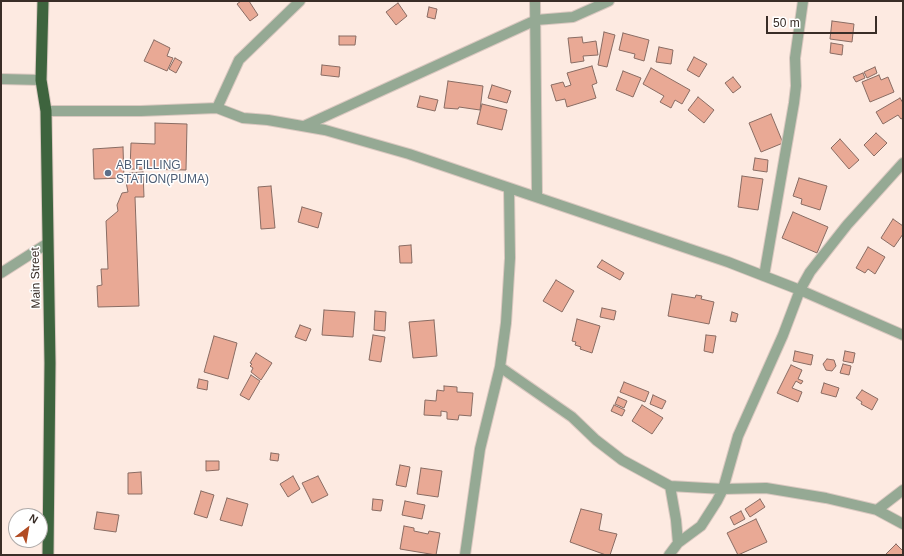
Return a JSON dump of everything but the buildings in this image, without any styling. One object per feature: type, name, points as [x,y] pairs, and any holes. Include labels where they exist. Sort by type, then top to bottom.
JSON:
[{"type":"highway","name":"Main Street","points":[[43,1],[41,80],[46,111],[50,363],[48,555]]},
{"type":"street","points":[[217,108],[239,60],[300,1]]},
{"type":"street","points":[[535,1],[537,196]]},
{"type":"street","points":[[304,126],[536,20],[573,17],[609,1]]},
{"type":"street","points":[[764,276],[794,103],[796,86],[795,58],[803,1]]},
{"type":"street","points":[[1,79],[41,80]]},
{"type":"street","points":[[46,111],[141,111],[217,108],[244,118],[268,120],[325,130],[410,154],[537,196],[764,276],[903,335]]},
{"type":"street","points":[[669,555],[678,543],[701,526],[717,502],[723,489],[738,436],[783,335],[800,290],[822,256],[871,197],[903,163]]},
{"type":"street","points":[[465,555],[480,449],[500,368],[508,289],[509,188]]},
{"type":"street","points":[[1,273],[48,242]]},
{"type":"street","points":[[500,368],[572,417],[596,440],[622,460],[670,486],[723,489],[766,488],[826,498],[877,510],[903,524]]},
{"type":"street","points":[[670,486],[676,520],[678,543]]},
{"type":"street","points":[[877,510],[903,490]]},
{"type":"place","name":"AB FILLING STATION(PUMA)","points":[[108,173]]}]
